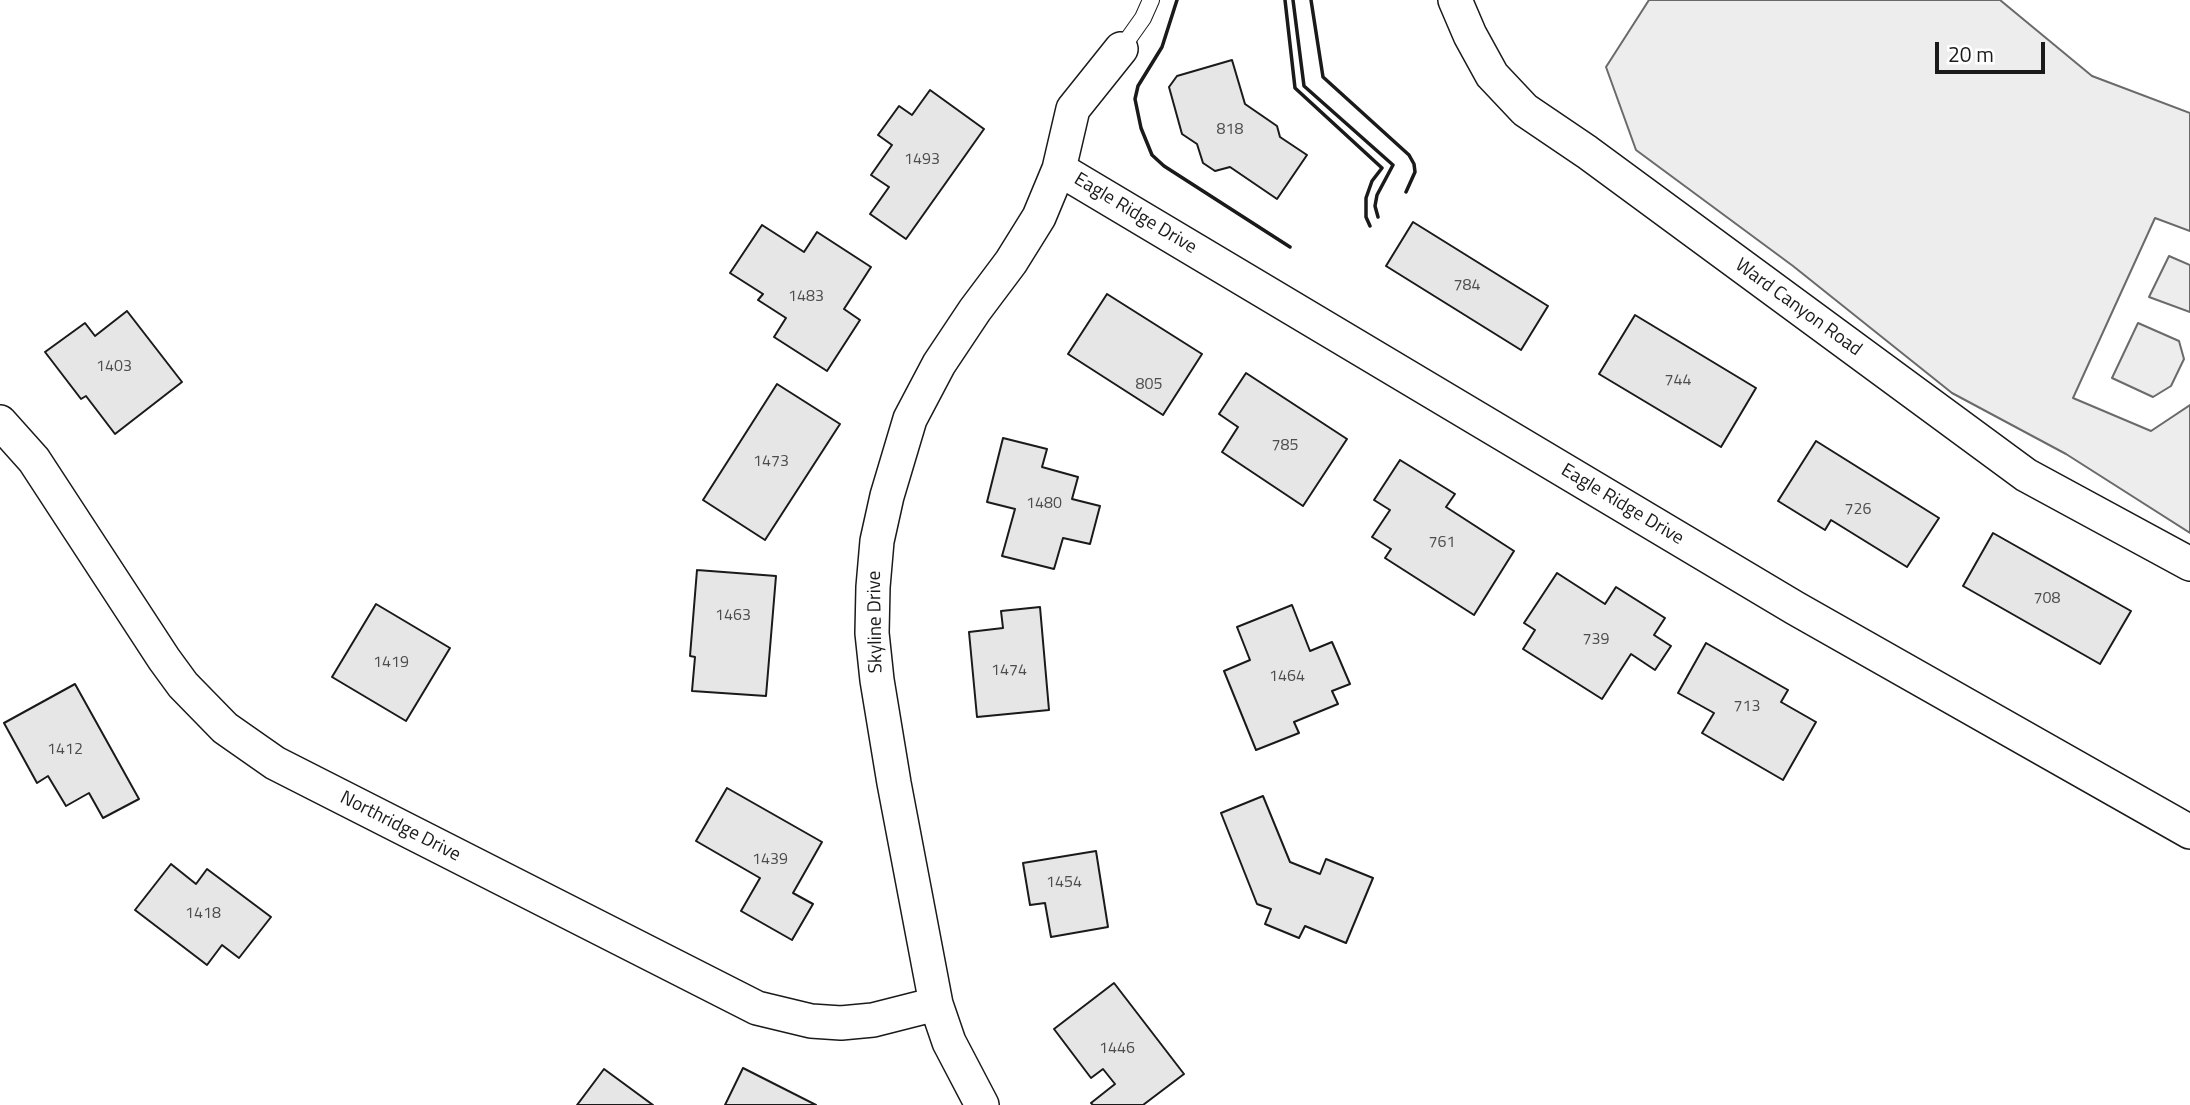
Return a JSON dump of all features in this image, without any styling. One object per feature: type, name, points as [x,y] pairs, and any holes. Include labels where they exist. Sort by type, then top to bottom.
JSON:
[{"type":"street","name":"Ward Canyon Road","points":[[1455,0],[1492,75],[1525,110],[1587,152],[2026,475],[2190,565]]},
{"type":"street","name":"Skyline Drive","points":[[982,1105],[948,1042],[936,1004],[877,680],[872,633],[877,541],[910,419],[939,364],[975,310],[1012,262],[1039,217],[1059,169],[1073,109],[1121,48]]},
{"type":"street","name":"Eagle Ridge Drive","points":[[1059,169],[1795,608],[2190,832]]},
{"type":"street","name":"Northridge Drive","points":[[0,422],[34,460],[183,685],[225,728],[267,758],[757,1007],[802,1019],[841,1023],[873,1020],[936,1004]]},
{"type":"lane","points":[[1121,48],[1143,18],[1151,0]]},
{"type":"shaded area","points":[[1649,0],[2000,0],[2092,76],[2190,113],[2190,231],[2155,218],[2073,398],[2151,431],[2190,405],[2190,533],[2066,454],[1952,393],[1793,266],[1636,150],[1606,67]]},
{"type":"shaded area","points":[[2169,256],[2190,265],[2190,312],[2149,297]]},
{"type":"shaded area","points":[[2138,323],[2179,341],[2184,359],[2171,386],[2153,397],[2112,378]]},
{"type":"building","points":[[1232,60],[1245,104],[1277,126],[1280,137],[1307,155],[1277,199],[1230,167],[1215,171],[1203,163],[1197,144],[1182,134],[1169,87],[1177,76]]},
{"type":"building","points":[[930,90],[984,129],[906,239],[870,214],[889,187],[871,175],[892,145],[878,135],[899,106],[912,115]]},
{"type":"building","points":[[1413,222],[1548,306],[1521,350],[1386,266]]},
{"type":"building","points":[[762,225],[804,252],[817,232],[871,267],[844,309],[860,320],[827,371],[774,337],[786,318],[758,300],[763,294],[730,273]]},
{"type":"building","points":[[1107,294],[1202,354],[1163,415],[1068,354]]},
{"type":"building","points":[[127,311],[182,382],[115,434],[86,396],[81,399],[45,352],[85,323],[95,336]]},
{"type":"building","points":[[1635,315],[1756,388],[1721,447],[1599,374]]},
{"type":"building","points":[[1246,373],[1347,439],[1303,506],[1222,452],[1238,427],[1219,414]]},
{"type":"building","points":[[777,384],[840,424],[765,540],[703,500]]},
{"type":"building","points":[[1003,438],[1047,449],[1042,467],[1078,477],[1072,499],[1100,506],[1090,544],[1063,538],[1054,569],[1002,556],[1015,509],[987,502]]},
{"type":"building","points":[[1816,441],[1939,518],[1907,567],[1831,520],[1825,530],[1778,501]]},
{"type":"building","points":[[1400,460],[1455,494],[1446,507],[1514,551],[1474,615],[1385,558],[1391,549],[1372,537],[1390,510],[1374,500]]},
{"type":"building","points":[[1993,533],[2131,611],[2100,664],[1963,586]]},
{"type":"building","points":[[697,570],[776,576],[766,696],[692,691],[695,657],[690,656]]},
{"type":"building","points":[[1557,573],[1605,604],[1616,587],[1665,618],[1654,635],[1671,646],[1655,670],[1631,654],[1602,699],[1523,649],[1535,630],[1524,623]]},
{"type":"building","points":[[376,604],[450,648],[406,721],[332,677]]},
{"type":"building","points":[[1292,605],[1310,651],[1332,642],[1350,684],[1332,691],[1338,704],[1294,722],[1299,733],[1256,750],[1224,671],[1250,660],[1237,627]]},
{"type":"building","points":[[1040,607],[1049,710],[977,717],[969,632],[1003,628],[1001,611]]},
{"type":"building","points":[[1706,643],[1788,690],[1781,702],[1816,722],[1783,780],[1702,733],[1714,713],[1678,693]]},
{"type":"building","points":[[75,684],[139,799],[103,818],[89,793],[66,806],[48,776],[37,783],[4,723]]},
{"type":"building","points":[[727,788],[822,842],[793,893],[813,904],[792,940],[741,911],[760,878],[696,841]]},
{"type":"building","points":[[1263,796],[1290,862],[1320,874],[1326,859],[1373,878],[1346,943],[1305,926],[1299,938],[1265,924],[1271,909],[1257,904],[1221,813]]},
{"type":"building","points":[[1096,851],[1108,927],[1051,937],[1045,903],[1030,905],[1023,863]]},
{"type":"building","points":[[171,864],[196,884],[207,869],[271,917],[239,958],[222,945],[207,965],[135,910]]},
{"type":"building","points":[[1114,983],[1184,1074],[1143,1105],[1093,1105],[1091,1103],[1115,1084],[1103,1069],[1091,1078],[1054,1029]]},
{"type":"building","points":[[743,1068],[816,1105],[725,1105]]},
{"type":"building","points":[[604,1069],[653,1105],[577,1105]]},
{"type":"wall","points":[[1177,0],[1162,47],[1138,86],[1135,99],[1141,128],[1152,155],[1164,166],[1290,247]]},
{"type":"wall","points":[[1285,0],[1295,88],[1382,168],[1372,181],[1366,198],[1366,217],[1370,226]]},
{"type":"wall","points":[[1293,0],[1304,86],[1393,165],[1377,195],[1375,206],[1378,217]]},
{"type":"wall","points":[[1311,0],[1323,77],[1409,155],[1415,172],[1406,192]]}]
